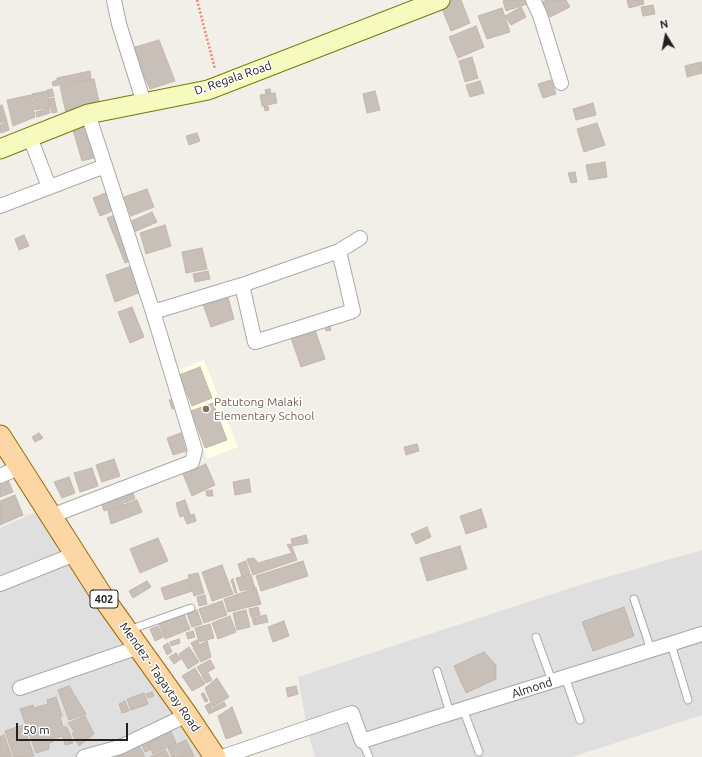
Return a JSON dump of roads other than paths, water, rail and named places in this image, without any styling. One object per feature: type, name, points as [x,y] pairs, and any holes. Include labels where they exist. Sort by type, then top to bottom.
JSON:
[{"type":"main road","name":"Mendez - Tagaytay Road","points":[[0,436],[75,554],[215,757]]},
{"type":"street","points":[[114,0],[119,24],[144,103]]},
{"type":"street","name":"D. Regala Road","points":[[0,149],[88,114],[208,90],[440,0]]},
{"type":"street","points":[[533,0],[540,15],[561,82]]},
{"type":"street","points":[[51,516],[192,462],[196,450],[153,312],[88,114]]},
{"type":"street","points":[[30,137],[49,187]]},
{"type":"street","points":[[0,206],[105,166]]},
{"type":"street","points":[[153,312],[242,285],[339,251],[360,238]]},
{"type":"street","points":[[242,285],[255,342],[354,311],[339,251]]},
{"type":"street","points":[[0,476],[20,467]]},
{"type":"street","points":[[0,584],[75,554]]},
{"type":"street","name":"Almond","points":[[362,741],[702,634]]},
{"type":"street","points":[[20,688],[133,639]]},
{"type":"street","points":[[222,757],[352,714],[362,741]]},
{"type":"street","points":[[84,757],[120,747],[187,715]]},
{"type":"lane","points":[[634,599],[651,650]]},
{"type":"lane","points":[[133,639],[191,608]]},
{"type":"lane","points":[[536,637],[552,681]]},
{"type":"lane","points":[[671,644],[688,700]]},
{"type":"lane","points":[[437,671],[456,711],[479,752]]},
{"type":"lane","points":[[565,677],[580,720]]},
{"type":"lane","points":[[362,741],[369,757]]},
{"type":"place","name":"Patutong Malaki Elementary School","points":[[206,409]]}]
